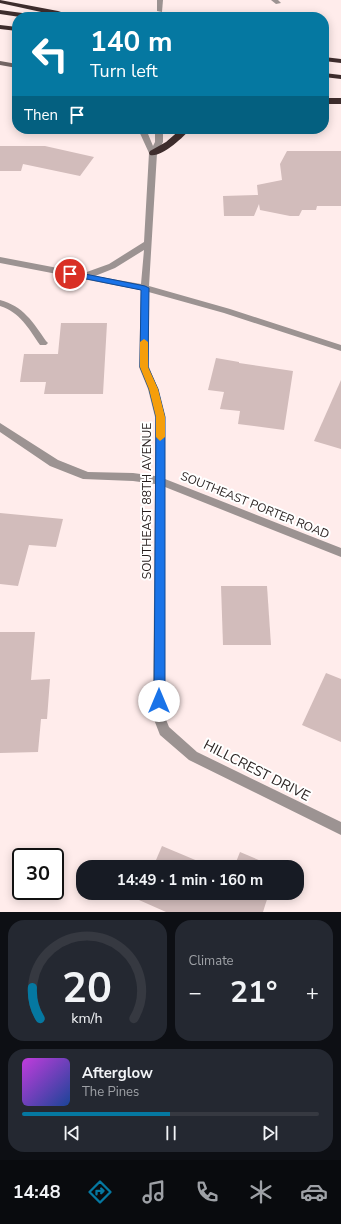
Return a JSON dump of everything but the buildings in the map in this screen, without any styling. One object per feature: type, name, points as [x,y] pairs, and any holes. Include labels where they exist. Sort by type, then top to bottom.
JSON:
[{"type":"highway","points":[[0,1],[58,12]]},
{"type":"highway","points":[[0,12],[12,14]]},
{"type":"highway","points":[[0,27],[12,28]]},
{"type":"highway","points":[[329,60],[341,61]]},
{"type":"highway","points":[[329,76],[341,77]]},
{"type":"highway","points":[[329,101],[341,101]]},
{"type":"highway","points":[[153,154],[169,144],[180,134]]},
{"type":"main road","points":[[0,63],[12,65]]},
{"type":"street","points":[[160,0],[160,11]]},
{"type":"street","points":[[144,134],[153,154]]},
{"type":"street","points":[[153,154],[159,142],[159,134]]},
{"type":"street","name":"SOUTHEAST 88TH AVENUE","points":[[153,154],[145,288],[144,367],[154,389],[160,417],[159,717],[164,731]]},
{"type":"street","points":[[83,276],[107,270],[148,243]]},
{"type":"street","points":[[0,260],[145,288],[227,311],[341,348]]},
{"type":"street","points":[[0,302],[14,307],[24,315],[43,344]]},
{"type":"street","name":"SOUTHEAST PORTER ROAD","points":[[0,427],[54,463],[88,476],[133,477],[160,481],[341,554]]},
{"type":"street","name":"HILLCREST DRIVE","points":[[164,731],[193,756],[341,829]]},
{"type":"slow traffic","points":[[144,342],[144,367],[154,389],[160,417],[160,437]]},
{"type":"route","points":[[70,274],[145,288],[144,367],[154,389],[160,417],[159,701]]}]
